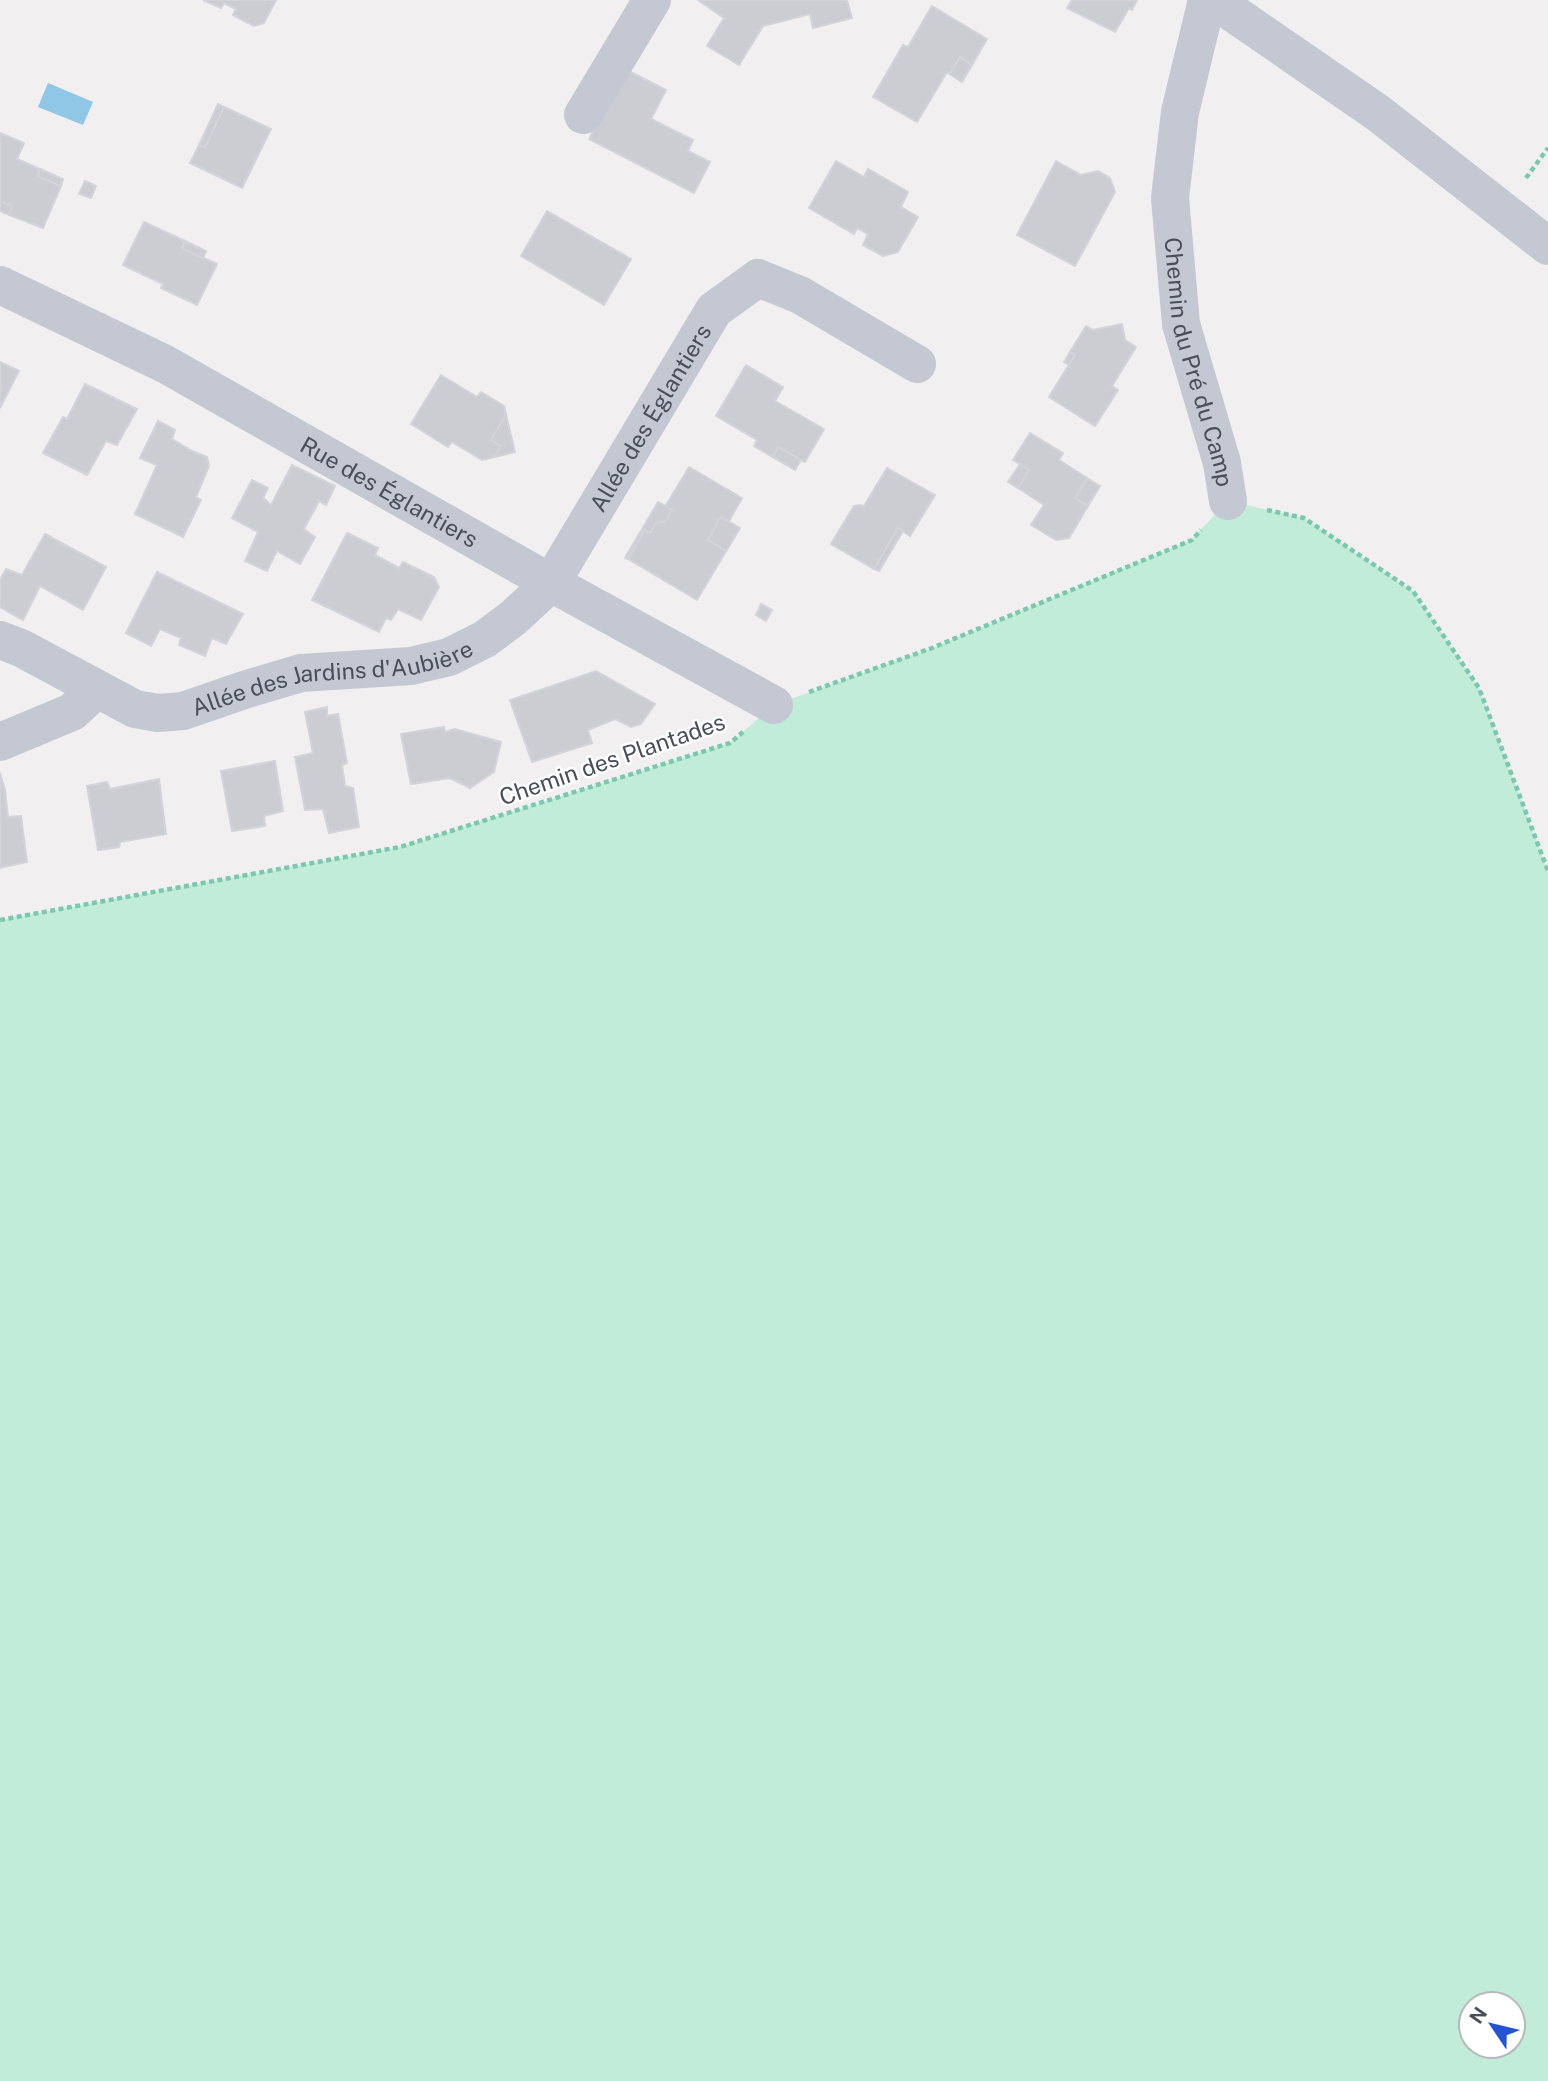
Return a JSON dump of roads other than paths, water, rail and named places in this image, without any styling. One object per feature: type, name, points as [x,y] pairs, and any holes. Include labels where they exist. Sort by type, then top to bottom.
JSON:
[{"type":"street","points":[[583,115],[652,0]]},
{"type":"street","name":"Chemin du Pré du Camp","points":[[1207,0],[1180,112],[1170,198],[1181,324],[1222,463],[1228,501]]},
{"type":"street","points":[[1214,0],[1378,113],[1548,246]]},
{"type":"street","name":"Allée des Églantiers","points":[[551,583],[714,310],[758,278],[800,295],[917,364]]},
{"type":"street","name":"Rue des Églantiers","points":[[0,285],[165,364],[551,583],[774,705]]},
{"type":"street","name":"Allée des Jardins d'Aubière","points":[[0,640],[21,648],[135,709],[158,713],[183,711],[302,673],[411,666],[449,657],[485,639],[513,618],[551,583]]},
{"type":"street","points":[[0,742],[72,712],[94,687]]},
{"type":"water","points":[[48,83],[93,102],[83,125],[38,107]]}]
